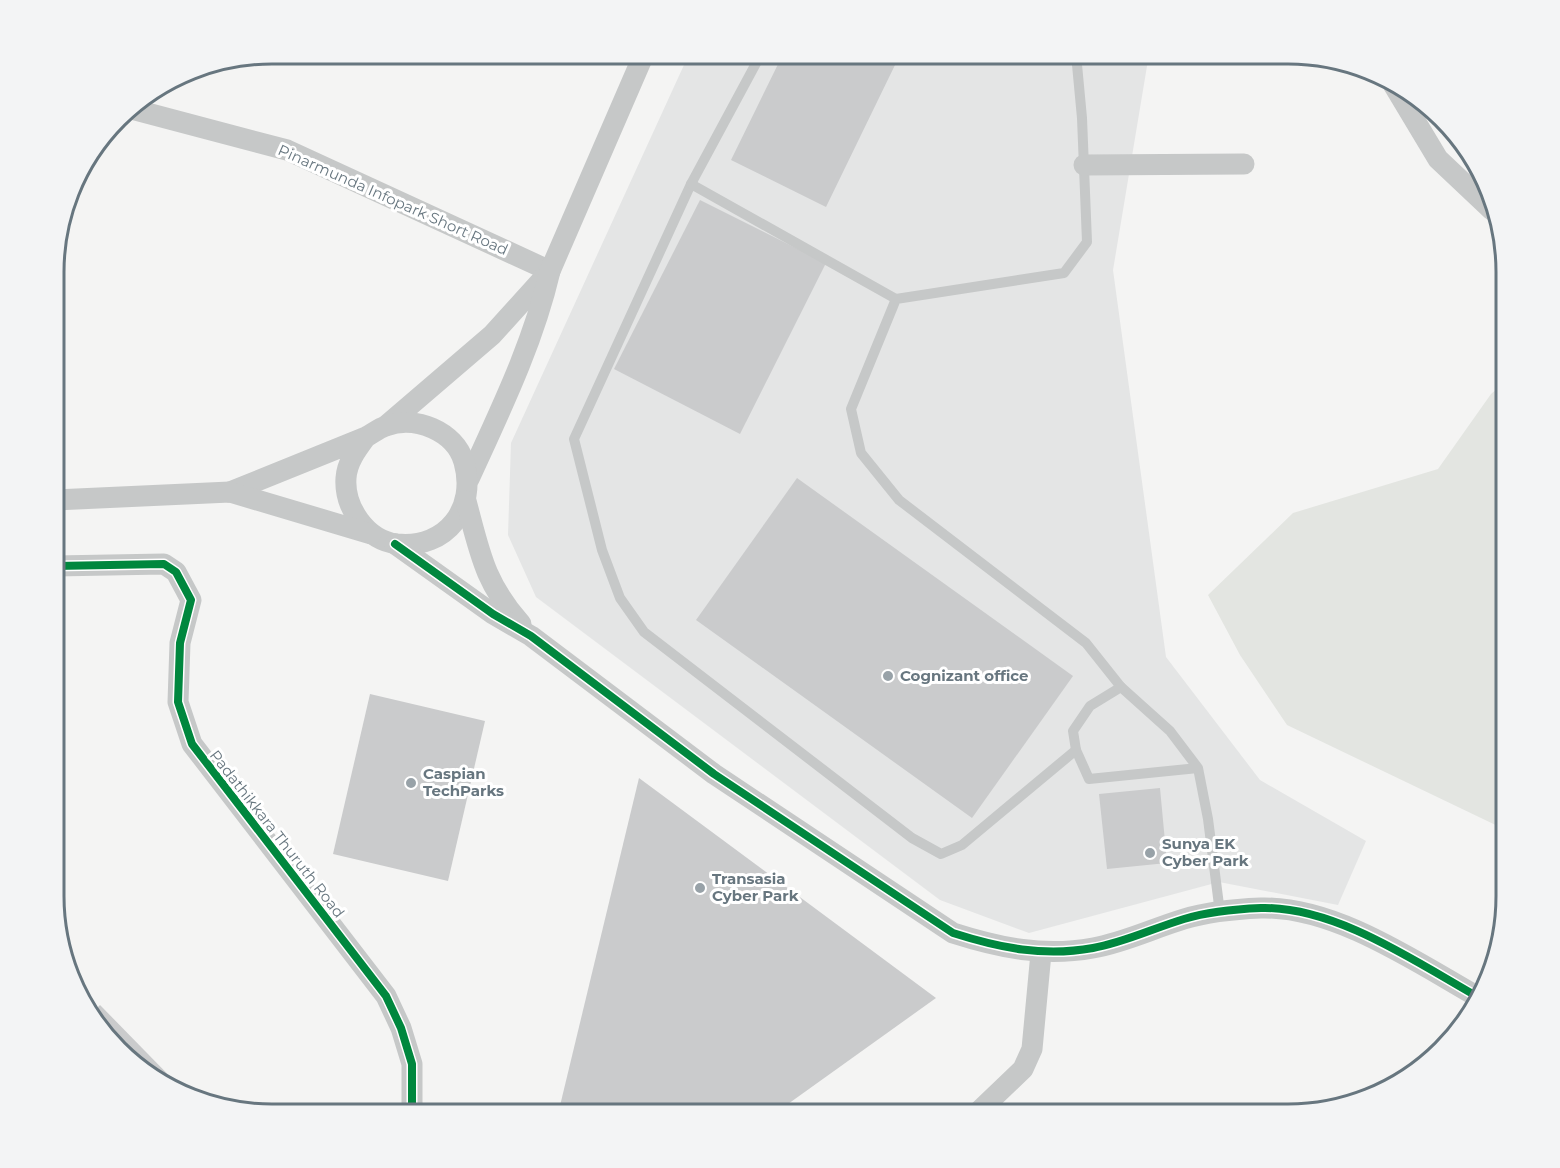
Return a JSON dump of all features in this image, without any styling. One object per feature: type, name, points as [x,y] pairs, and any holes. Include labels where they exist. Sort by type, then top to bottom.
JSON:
[{"type":"street","points":[[531,636],[495,592],[484,570],[466,501],[468,479],[516,377],[542,307],[550,271],[640,64]]},
{"type":"street","points":[[1402,100],[1438,159],[1482,200]]},
{"type":"street","name":"Pinarmunda Infopark Short Road","points":[[141,111],[287,150],[550,271]]},
{"type":"street","points":[[1084,165],[1244,165]]},
{"type":"street","points":[[230,492],[366,437],[386,426],[492,335],[550,271]]},
{"type":"street","points":[[386,426],[408,422],[430,426],[449,439],[462,457],[468,479]]},
{"type":"street","points":[[366,437],[352,455],[346,477],[348,499],[353,510],[358,520],[374,535]]},
{"type":"street","points":[[64,500],[230,492],[374,535],[395,544],[493,614],[531,636],[714,774],[953,933],[998,947],[1041,953],[1094,948],[1187,918],[1262,908],[1321,917],[1376,940],[1471,993]]},
{"type":"street","points":[[395,544],[418,544],[439,536],[456,521],[466,501]]},
{"type":"street","name":"Padathikkara Thuruth Road","points":[[64,566],[164,564],[176,572],[191,600],[180,643],[178,702],[192,744],[386,996],[401,1028],[412,1065],[412,1103]]},
{"type":"street","points":[[987,1104],[1023,1069],[1032,1049],[1041,953]]},
{"type":"lane","points":[[755,64],[692,184],[574,440],[602,550],[620,598],[644,632],[912,838],[941,854],[962,845],[1076,750]]},
{"type":"lane","points":[[692,184],[896,299],[1064,273],[1086,242],[1084,165],[1077,65]]},
{"type":"lane","points":[[896,299],[850,409],[861,453],[899,500],[1086,643],[1121,687],[1170,731],[1198,768],[1208,819],[1220,913]]},
{"type":"lane","points":[[1121,687],[1090,706],[1073,731],[1076,750],[1089,779],[1198,768]]},
{"type":"shaded area","points":[[684,64],[1147,65],[1113,270],[1166,657],[1260,780],[1366,841],[1338,905],[1219,882],[1029,933],[940,900],[536,597],[508,535],[511,443]]},
{"type":"shaded area","points":[[1495,391],[1495,825],[1287,725],[1240,655],[1208,595],[1293,513],[1438,469]]},
{"type":"building","points":[[778,64],[895,65],[826,207],[731,160]]},
{"type":"building","points":[[700,200],[826,263],[740,434],[614,369]]},
{"type":"building","points":[[797,478],[1073,676],[972,818],[696,620]]},
{"type":"building","points":[[370,694],[485,721],[448,881],[333,854]]},
{"type":"building","name":"Transasia Cyber Park","points":[[639,778],[936,998],[789,1104],[561,1103]]},
{"type":"building","points":[[1160,788],[1167,863],[1107,869],[1099,794]]},
{"type":"building","points":[[100,1005],[171,1077],[125,1043],[97,1008]]},
{"type":"cycle path","points":[[395,544],[493,614],[531,636],[714,774],[953,933],[1022,950],[1075,951],[1116,943],[1202,914],[1252,908],[1289,910],[1346,926],[1402,953],[1471,993]]},
{"type":"cycle path","points":[[64,566],[164,564],[176,572],[191,600],[180,643],[178,702],[192,744],[386,996],[401,1028],[412,1064],[412,1103]]},
{"type":"place","name":"Cognizant office","points":[[888,676]]},
{"type":"place","name":"Caspian TechParks","points":[[411,783]]},
{"type":"place","name":"Sunya EK Cyber Park","points":[[1150,853]]},
{"type":"place","name":"Transasia Cyber Park","points":[[700,888]]}]
